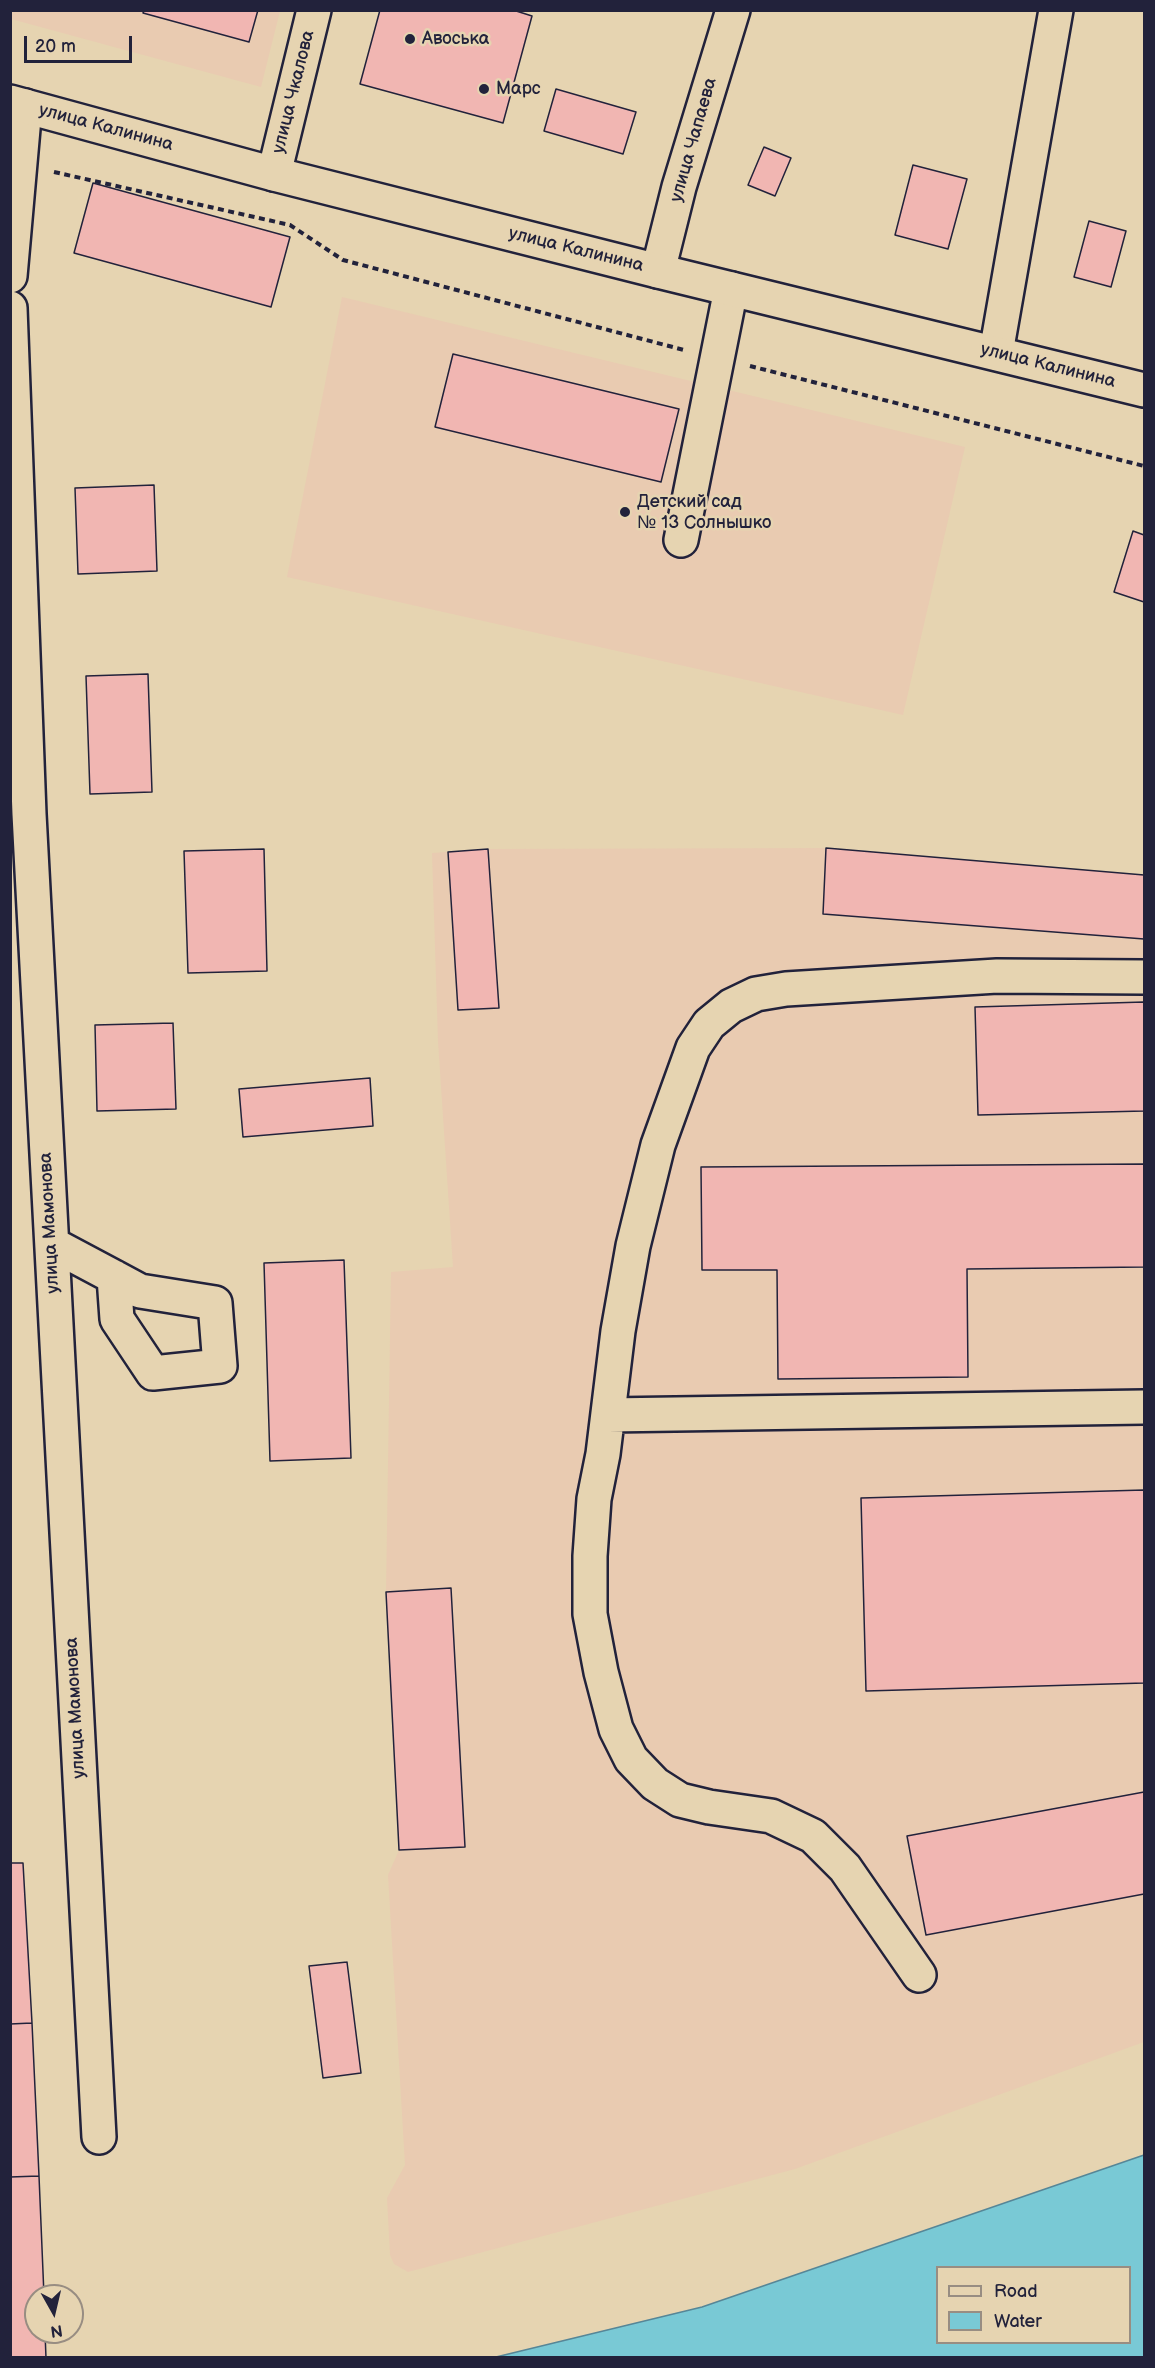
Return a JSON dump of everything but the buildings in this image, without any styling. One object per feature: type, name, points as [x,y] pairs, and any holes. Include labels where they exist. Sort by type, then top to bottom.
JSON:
[{"type":"street","name":"улица Чкалова","points":[[274,174],[314,10]]},
{"type":"street","name":"улица Чапаева","points":[[658,271],[679,187],[733,10]]},
{"type":"street","points":[[996,353],[1056,10]]},
{"type":"street","name":"улица Калинина","points":[[18,104],[274,174],[1144,390]]},
{"type":"street","points":[[10,276],[20,164],[18,104]]},
{"type":"street","points":[[681,540],[731,288]]},
{"type":"street","name":"улица Мамонова","points":[[10,308],[20,814],[52,1244],[99,2137]]},
{"type":"street","points":[[919,1975],[845,1868],[813,1836],[771,1816],[709,1808],[680,1800],[655,1784],[631,1759],[616,1729],[601,1672],[590,1614],[590,1556],[594,1499],[608,1414],[618,1331],[633,1246],[658,1145],[693,1047],[709,1024],[731,1006],[756,994],[786,988],[997,976],[1144,977]]},
{"type":"street","points":[[52,1244],[114,1277]]},
{"type":"street","points":[[608,1414],[1144,1407]]},
{"type":"path","points":[[20,164],[290,225],[343,260],[1144,466]]},
{"type":"shaded area","points":[[10,11],[280,11],[261,87],[11,19]]},
{"type":"shaded area","name":"Детский сад № 13 Солнышко","points":[[342,297],[965,447],[903,715],[287,577]]},
{"type":"shaded area","points":[[826,848],[1144,875],[1144,2042],[795,2169],[408,2272],[394,2264],[390,2255],[387,2198],[405,2165],[388,1875],[399,1850],[386,1592],[391,1272],[453,1267],[438,1041],[432,853],[488,849]]},
{"type":"water","points":[[1144,2155],[1144,2357],[496,2357],[702,2307]]},
{"type":"place","name":"Авоська","points":[[410,39]]},
{"type":"place","name":"Марс","points":[[484,89]]},
{"type":"place","name":"Детский сад № 13 Солнышко","points":[[625,512]]}]
